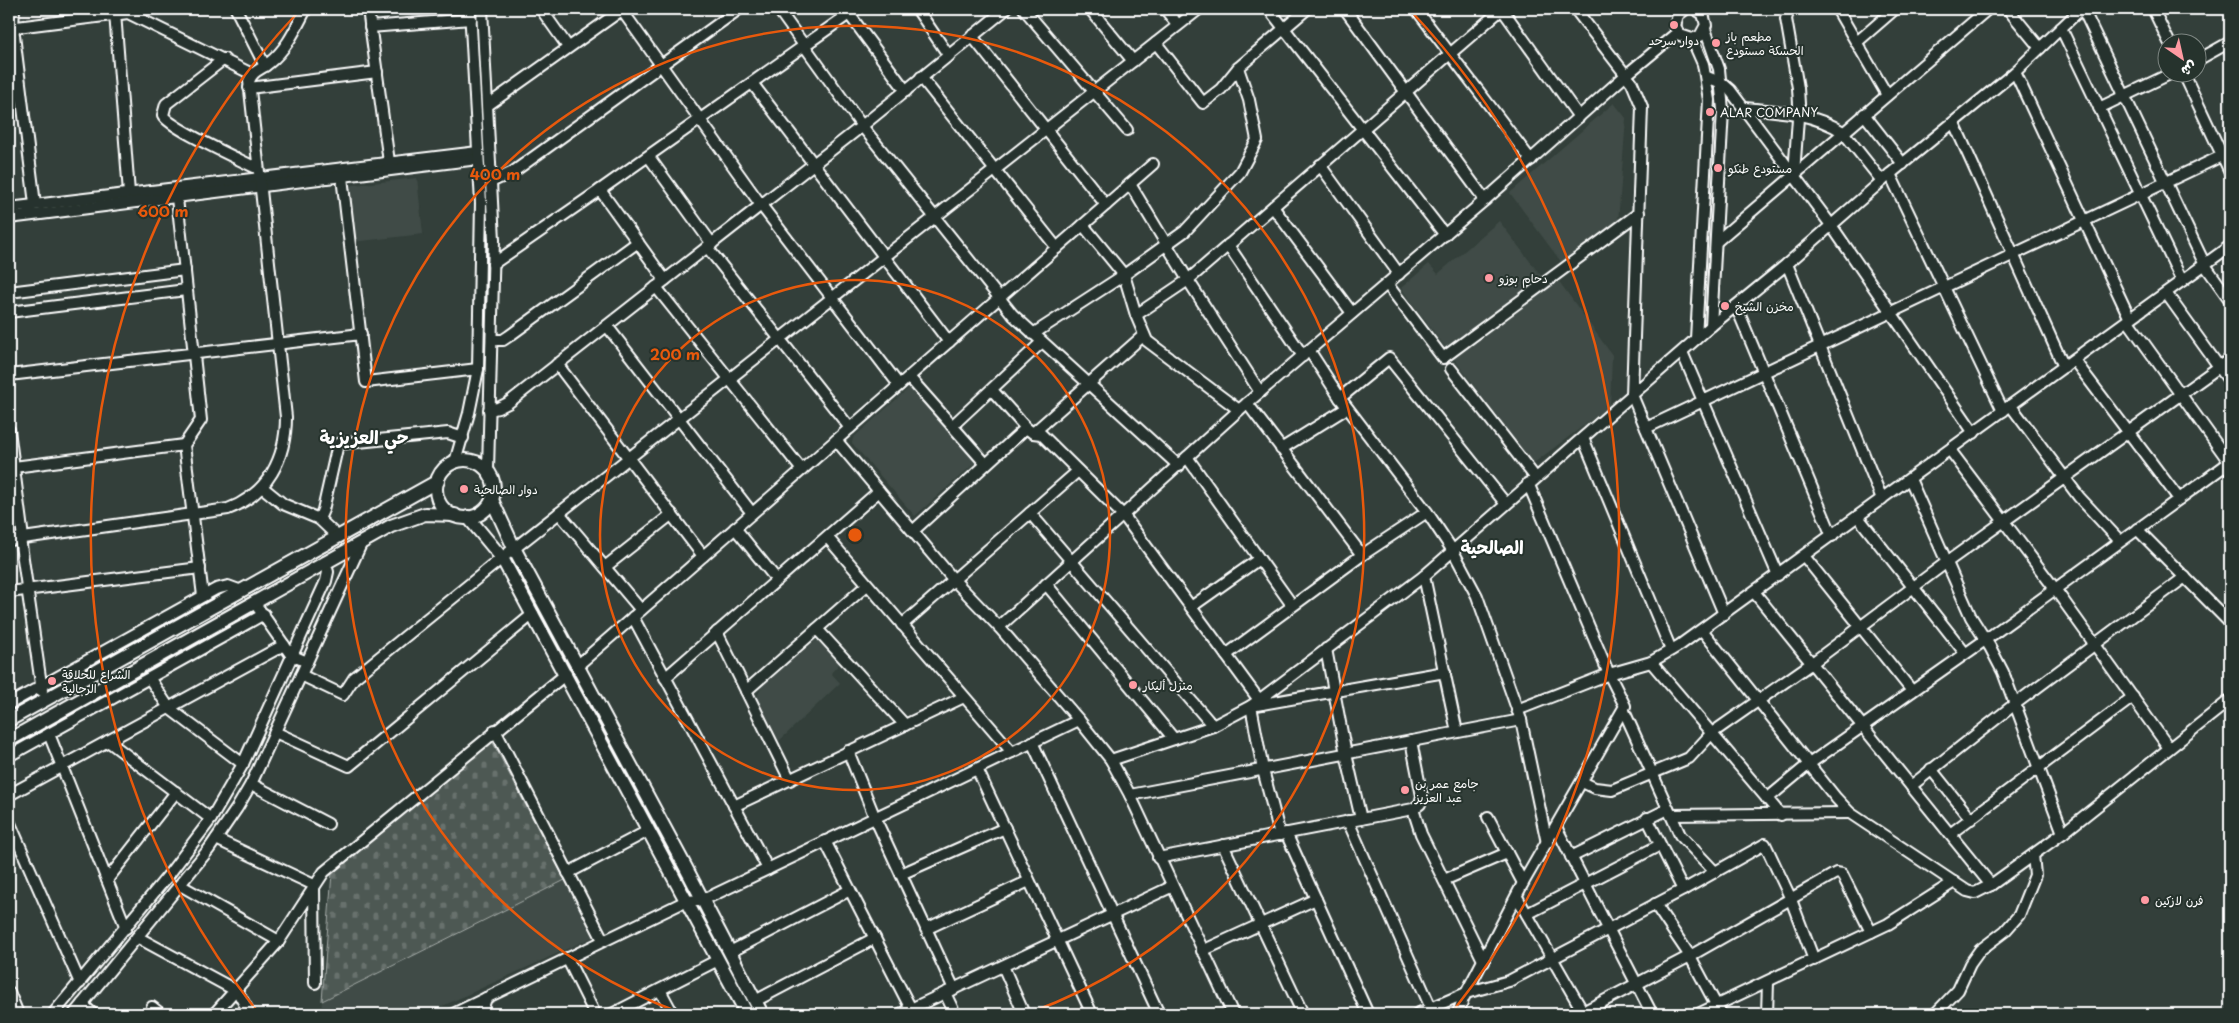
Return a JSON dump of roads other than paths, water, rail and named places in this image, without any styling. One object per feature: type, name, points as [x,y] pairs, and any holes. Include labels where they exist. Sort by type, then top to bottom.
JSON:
[{"type":"main road","points":[[747,1014],[534,614],[502,558],[461,516],[445,509],[438,498],[438,481],[444,469],[455,462],[473,461],[488,470],[494,484],[492,500],[514,548],[762,1014]]},
{"type":"main road","points":[[9,720],[239,590],[438,481]]},
{"type":"main road","points":[[9,740],[362,542],[415,516],[431,513],[461,516],[482,512],[492,500]]},
{"type":"street","points":[[14,9],[11,27],[35,204]]},
{"type":"street","points":[[236,9],[266,66]]},
{"type":"street","points":[[9,540],[193,515],[239,505],[262,487],[278,463],[286,430],[249,88],[252,74],[266,66],[283,50],[306,9]]},
{"type":"street","points":[[368,9],[389,162]]},
{"type":"street","points":[[482,9],[491,182],[492,340],[488,470]]},
{"type":"street","points":[[541,9],[568,47]]},
{"type":"street","points":[[488,104],[622,9],[761,205],[899,385]]},
{"type":"street","points":[[491,182],[513,172],[739,9]]},
{"type":"street","points":[[778,9],[862,126],[1013,315],[1179,466]]},
{"type":"street","points":[[917,9],[949,56]]},
{"type":"street","points":[[489,410],[508,403],[607,326],[906,91],[1004,9]]},
{"type":"street","points":[[1024,9],[1127,130]]},
{"type":"street","points":[[1090,9],[1133,61]]},
{"type":"street","points":[[1165,9],[1178,25]]},
{"type":"street","points":[[300,675],[343,695],[354,678],[514,548],[1199,9]]},
{"type":"street","points":[[1269,9],[1361,130],[1445,235]]},
{"type":"street","points":[[1156,43],[1203,103],[1221,89],[1238,68],[1307,9]]},
{"type":"street","points":[[1345,9],[1485,200]]},
{"type":"street","points":[[1416,9],[1531,160]]},
{"type":"street","points":[[1136,315],[1188,280],[1502,9],[1579,117]]},
{"type":"street","points":[[1575,9],[1626,75],[1636,90],[1642,106],[1632,395],[1724,614]]},
{"type":"street","points":[[1695,9],[1703,14],[1722,83],[1723,110],[1711,326]]},
{"type":"street","points":[[1681,10],[1675,22],[1678,32],[1682,37],[1692,39],[1700,36],[1711,9]]},
{"type":"street","points":[[1789,9],[1786,19],[1798,88],[1794,174]]},
{"type":"street","points":[[1837,9],[1887,95]]},
{"type":"street","points":[[1857,42],[1893,9]]},
{"type":"street","points":[[1716,242],[1988,9]]},
{"type":"street","points":[[2008,9],[2040,48]]},
{"type":"street","points":[[1111,760],[1213,726],[1258,704],[1326,649],[1424,576],[1711,326],[1787,264],[1890,174],[2015,72],[2082,9],[2205,265],[2230,300]]},
{"type":"street","points":[[2153,9],[2164,32]]},
{"type":"street","points":[[11,27],[129,11],[252,74]]},
{"type":"street","points":[[492,264],[853,11],[906,91]]},
{"type":"street","points":[[115,13],[129,193]]},
{"type":"street","points":[[370,27],[470,14],[481,203],[478,369],[463,438],[455,462]]},
{"type":"street","points":[[2061,28],[2182,281]]},
{"type":"street","points":[[999,627],[1071,561],[1124,516],[1243,406],[1445,235],[1626,75],[1678,32]]},
{"type":"street","points":[[972,36],[1106,205]]},
{"type":"street","points":[[1692,39],[1706,77],[1709,111],[1696,339]]},
{"type":"street","points":[[2206,55],[2230,42]]},
{"type":"street","points":[[224,59],[166,104],[163,112],[164,117],[259,178]]},
{"type":"street","points":[[1033,334],[1124,275],[1192,226],[1240,172],[1257,140],[1249,100],[1238,68]]},
{"type":"street","points":[[249,88],[377,72]]},
{"type":"street","points":[[1767,799],[1809,764],[2230,463],[2129,320],[2015,72]]},
{"type":"street","points":[[922,77],[1057,248]]},
{"type":"street","points":[[1706,77],[1722,83],[1730,90],[1794,174],[1974,432]]},
{"type":"street","points":[[2099,108],[2156,81]]},
{"type":"street","points":[[2188,82],[2226,154],[2230,172]]},
{"type":"street","points":[[752,83],[949,342]]},
{"type":"street","points":[[1744,108],[1798,114],[1843,132],[1882,181]]},
{"type":"street","points":[[1864,114],[1903,164]]},
{"type":"street","points":[[1954,123],[2064,367]]},
{"type":"street","points":[[1646,428],[1821,347],[1890,312],[2226,154]]},
{"type":"street","points":[[9,208],[389,162],[478,156]]},
{"type":"street","points":[[9,218],[177,198],[259,178],[342,178],[478,156]]},
{"type":"street","points":[[648,156],[709,246],[850,428]]},
{"type":"street","points":[[577,666],[1153,164]]},
{"type":"street","points":[[1320,165],[1399,274]]},
{"type":"street","points":[[1890,174],[1944,288],[2007,409],[2064,478],[2120,541]]},
{"type":"street","points":[[342,178],[366,382],[478,369]]},
{"type":"street","points":[[1130,184],[1166,245],[1260,392]]},
{"type":"street","points":[[600,190],[666,280]]},
{"type":"street","points":[[177,198],[200,420],[184,445],[203,596]]},
{"type":"street","points":[[1272,207],[1352,313]]},
{"type":"street","points":[[1387,284],[1443,358],[1639,213]]},
{"type":"street","points":[[1083,225],[1124,275],[1136,315],[1147,341],[1243,406],[1281,449],[1362,555]]},
{"type":"street","points":[[492,340],[503,340],[509,336],[638,242]]},
{"type":"street","points":[[1228,245],[1306,353],[1427,512],[1453,551],[1477,596],[1519,715],[1547,843]]},
{"type":"street","points":[[1130,795],[1458,732],[1519,715],[1610,674],[1651,662],[1702,630],[2230,246]]},
{"type":"street","points":[[1787,264],[1882,499]]},
{"type":"street","points":[[9,292],[185,270]]},
{"type":"street","points":[[656,287],[802,470]]},
{"type":"street","points":[[9,312],[186,290]]},
{"type":"street","points":[[2166,293],[2230,382]]},
{"type":"street","points":[[1736,306],[1832,536]]},
{"type":"street","points":[[607,326],[752,513]]},
{"type":"street","points":[[9,376],[360,334]]},
{"type":"street","points":[[913,531],[985,463],[1030,431],[1144,335]]},
{"type":"street","points":[[952,426],[1042,342]]},
{"type":"street","points":[[1682,352],[1778,574]]},
{"type":"street","points":[[1340,398],[1389,358],[1506,504]]},
{"type":"street","points":[[1582,782],[1595,788],[1612,790],[1689,758],[1712,733],[1812,663],[1914,588],[1946,562],[2230,359]]},
{"type":"street","points":[[2074,360],[2179,499]]},
{"type":"street","points":[[557,364],[703,556]]},
{"type":"street","points":[[1451,369],[1532,480],[1610,674],[1624,701],[1624,711],[1680,836],[1715,872]]},
{"type":"street","points":[[909,377],[985,463]]},
{"type":"street","points":[[992,390],[1030,431],[1041,434],[1124,516],[1226,655],[1258,704],[1263,770],[1283,834],[1316,899],[1368,1014]]},
{"type":"street","points":[[1281,449],[1347,408]]},
{"type":"street","points":[[9,430],[22,538],[26,590],[43,700]]},
{"type":"street","points":[[319,519],[323,510],[338,444],[448,433],[463,438]]},
{"type":"street","points":[[1583,438],[1671,650]]},
{"type":"street","points":[[836,440],[953,578],[999,627],[1079,720],[1111,760],[1130,795],[1171,887],[1233,1014]]},
{"type":"street","points":[[14,467],[184,445]]},
{"type":"street","points":[[1950,450],[2055,589],[2169,748]]},
{"type":"street","points":[[1186,457],[1292,605]]},
{"type":"street","points":[[902,625],[953,578],[1078,471]]},
{"type":"street","points":[[1910,479],[1971,617],[2003,672],[2063,833]]},
{"type":"street","points":[[262,487],[283,504],[319,519],[336,536]]},
{"type":"street","points":[[665,678],[879,491]]},
{"type":"street","points":[[1226,655],[1362,555],[1427,512]]},
{"type":"street","points":[[559,513],[605,568],[637,614],[665,678],[768,869]]},
{"type":"street","points":[[1030,513],[1213,726]]},
{"type":"street","points":[[605,568],[672,514]]},
{"type":"street","points":[[1858,516],[1965,653]]},
{"type":"street","points":[[735,528],[777,580]]},
{"type":"street","points":[[2137,529],[2230,623]]},
{"type":"street","points":[[826,537],[1012,752]]},
{"type":"street","points":[[74,1014],[216,839],[251,784],[362,542]]},
{"type":"street","points":[[1804,556],[1912,691]]},
{"type":"street","points":[[1191,607],[1260,559]]},
{"type":"street","points":[[53,1014],[186,854],[211,819],[243,764],[328,576],[325,562]]},
{"type":"street","points":[[9,592],[200,568]]},
{"type":"street","points":[[1424,576],[1458,732]]},
{"type":"street","points":[[1911,786],[2015,704],[2185,577]]},
{"type":"street","points":[[1046,584],[1174,738]]},
{"type":"street","points":[[746,691],[868,585]]},
{"type":"street","points":[[9,704],[223,586],[239,590]]},
{"type":"street","points":[[1754,592],[1991,885]]},
{"type":"street","points":[[254,602],[291,655],[306,662]]},
{"type":"street","points":[[9,756],[264,614]]},
{"type":"street","points":[[275,732],[349,766],[534,614]]},
{"type":"street","points":[[817,629],[905,725]]},
{"type":"street","points":[[1702,630],[1809,764],[1850,812],[1954,882],[1975,893],[1991,885],[2063,833],[2230,700]]},
{"type":"street","points":[[717,632],[790,780]]},
{"type":"street","points":[[9,795],[284,645]]},
{"type":"street","points":[[1326,649],[1333,691],[1361,819]]},
{"type":"street","points":[[1651,662],[1781,815]]},
{"type":"street","points":[[1258,704],[1445,672]]},
{"type":"street","points":[[214,1014],[279,941],[324,872],[495,730],[566,674]]},
{"type":"street","points":[[150,679],[169,708],[243,764]]},
{"type":"street","points":[[734,806],[964,697]]},
{"type":"street","points":[[1950,834],[2133,697]]},
{"type":"street","points":[[1458,1014],[1466,993],[1484,962],[1523,883],[1624,711]]},
{"type":"street","points":[[453,1014],[603,940],[686,902],[703,900],[1079,720]]},
{"type":"street","points":[[495,730],[603,940]]},
{"type":"street","points":[[49,734],[126,928]]},
{"type":"street","points":[[108,741],[211,819]]},
{"type":"street","points":[[1158,858],[1413,809],[1420,804],[1422,796],[1412,741]]},
{"type":"street","points":[[1032,742],[1159,1014]]},
{"type":"street","points":[[848,751],[875,818],[926,929],[950,991],[955,1014]]},
{"type":"street","points":[[977,769],[1092,1014]]},
{"type":"street","points":[[1931,769],[1971,819]]},
{"type":"street","points":[[251,784],[328,824]]},
{"type":"street","points":[[107,880],[176,792]]},
{"type":"street","points":[[1413,809],[1421,834],[1484,962]]},
{"type":"street","points":[[1571,857],[1647,818],[1670,812],[1781,815],[1850,812]]},
{"type":"street","points":[[1488,817],[1523,883]]},
{"type":"street","points":[[1647,818],[1683,890]]},
{"type":"street","points":[[9,821],[80,983]]},
{"type":"street","points":[[1348,821],[1431,1008]]},
{"type":"street","points":[[1556,827],[1652,1014]]},
{"type":"street","points":[[901,874],[1005,828]]},
{"type":"street","points":[[568,873],[648,831]]},
{"type":"street","points":[[216,839],[314,885]]},
{"type":"street","points":[[825,841],[911,1009]]},
{"type":"street","points":[[1417,1014],[1466,993],[1509,981],[1683,890],[1764,844],[1790,897],[1814,960]]},
{"type":"street","points":[[1223,845],[1303,1014]]},
{"type":"street","points":[[1527,914],[1660,845]]},
{"type":"street","points":[[1444,880],[1507,853]]},
{"type":"street","points":[[1935,1014],[1958,990],[1970,964],[1980,950],[2005,932],[2019,915],[2035,875],[2033,855]]},
{"type":"street","points":[[1516,897],[1552,958],[1581,1013],[1690,956],[1790,897],[1839,872],[1871,932]]},
{"type":"street","points":[[926,929],[1030,881]]},
{"type":"street","points":[[1698,1014],[1718,1010],[1768,982],[1871,932],[1913,909],[1954,882]]},
{"type":"street","points":[[180,885],[279,941]]},
{"type":"street","points":[[314,885],[315,983]]},
{"type":"street","points":[[900,1014],[1171,887]]},
{"type":"street","points":[[730,952],[850,890]]},
{"type":"street","points":[[1202,951],[1316,899]]},
{"type":"street","points":[[1655,904],[1690,956],[1718,1010]]},
{"type":"street","points":[[137,937],[235,990],[250,1014]]},
{"type":"street","points":[[755,1001],[875,938]]},
{"type":"street","points":[[567,958],[595,1014]]},
{"type":"street","points":[[612,1014],[718,960]]},
{"type":"street","points":[[1003,966],[1024,1014]]},
{"type":"street","points":[[1768,982],[1768,1014]]},
{"type":"street","points":[[660,990],[673,1014]]},
{"type":"street","points":[[9,992],[18,1014]]},
{"type":"street","points":[[481,1014],[486,998]]},
{"type":"street","points":[[82,1004],[93,1014]]},
{"type":"street","points":[[152,1006],[161,1014]]},
{"type":"place","name":"دوار سرحد","points":[[1674,25]]},
{"type":"place","name":"مطعم باز الحسكة مستودع","points":[[1716,43]]},
{"type":"place","name":"ALAR COMPANY","points":[[1710,112]]},
{"type":"place","name":"مستودع طنكو","points":[[1718,168]]},
{"type":"place","name":"دحام بوزو","points":[[1489,278]]},
{"type":"place","name":"مخزن الشيخ","points":[[1725,306]]},
{"type":"place","name":"دوار الصالحية","points":[[464,489]]},
{"type":"place","name":"الشراع للحلاقة الرجالية","points":[[52,681]]},
{"type":"place","name":"منزل أليكار","points":[[1133,685]]},
{"type":"place","name":"جامع عمر بن عبد العزيز","points":[[1405,790]]},
{"type":"place","name":"فرن لازكين","points":[[2145,900]]},
{"type":"district","name":"حي العزيزية","points":[[364,436]]},
{"type":"district","name":"الصالحية","points":[[1492,546]]}]
